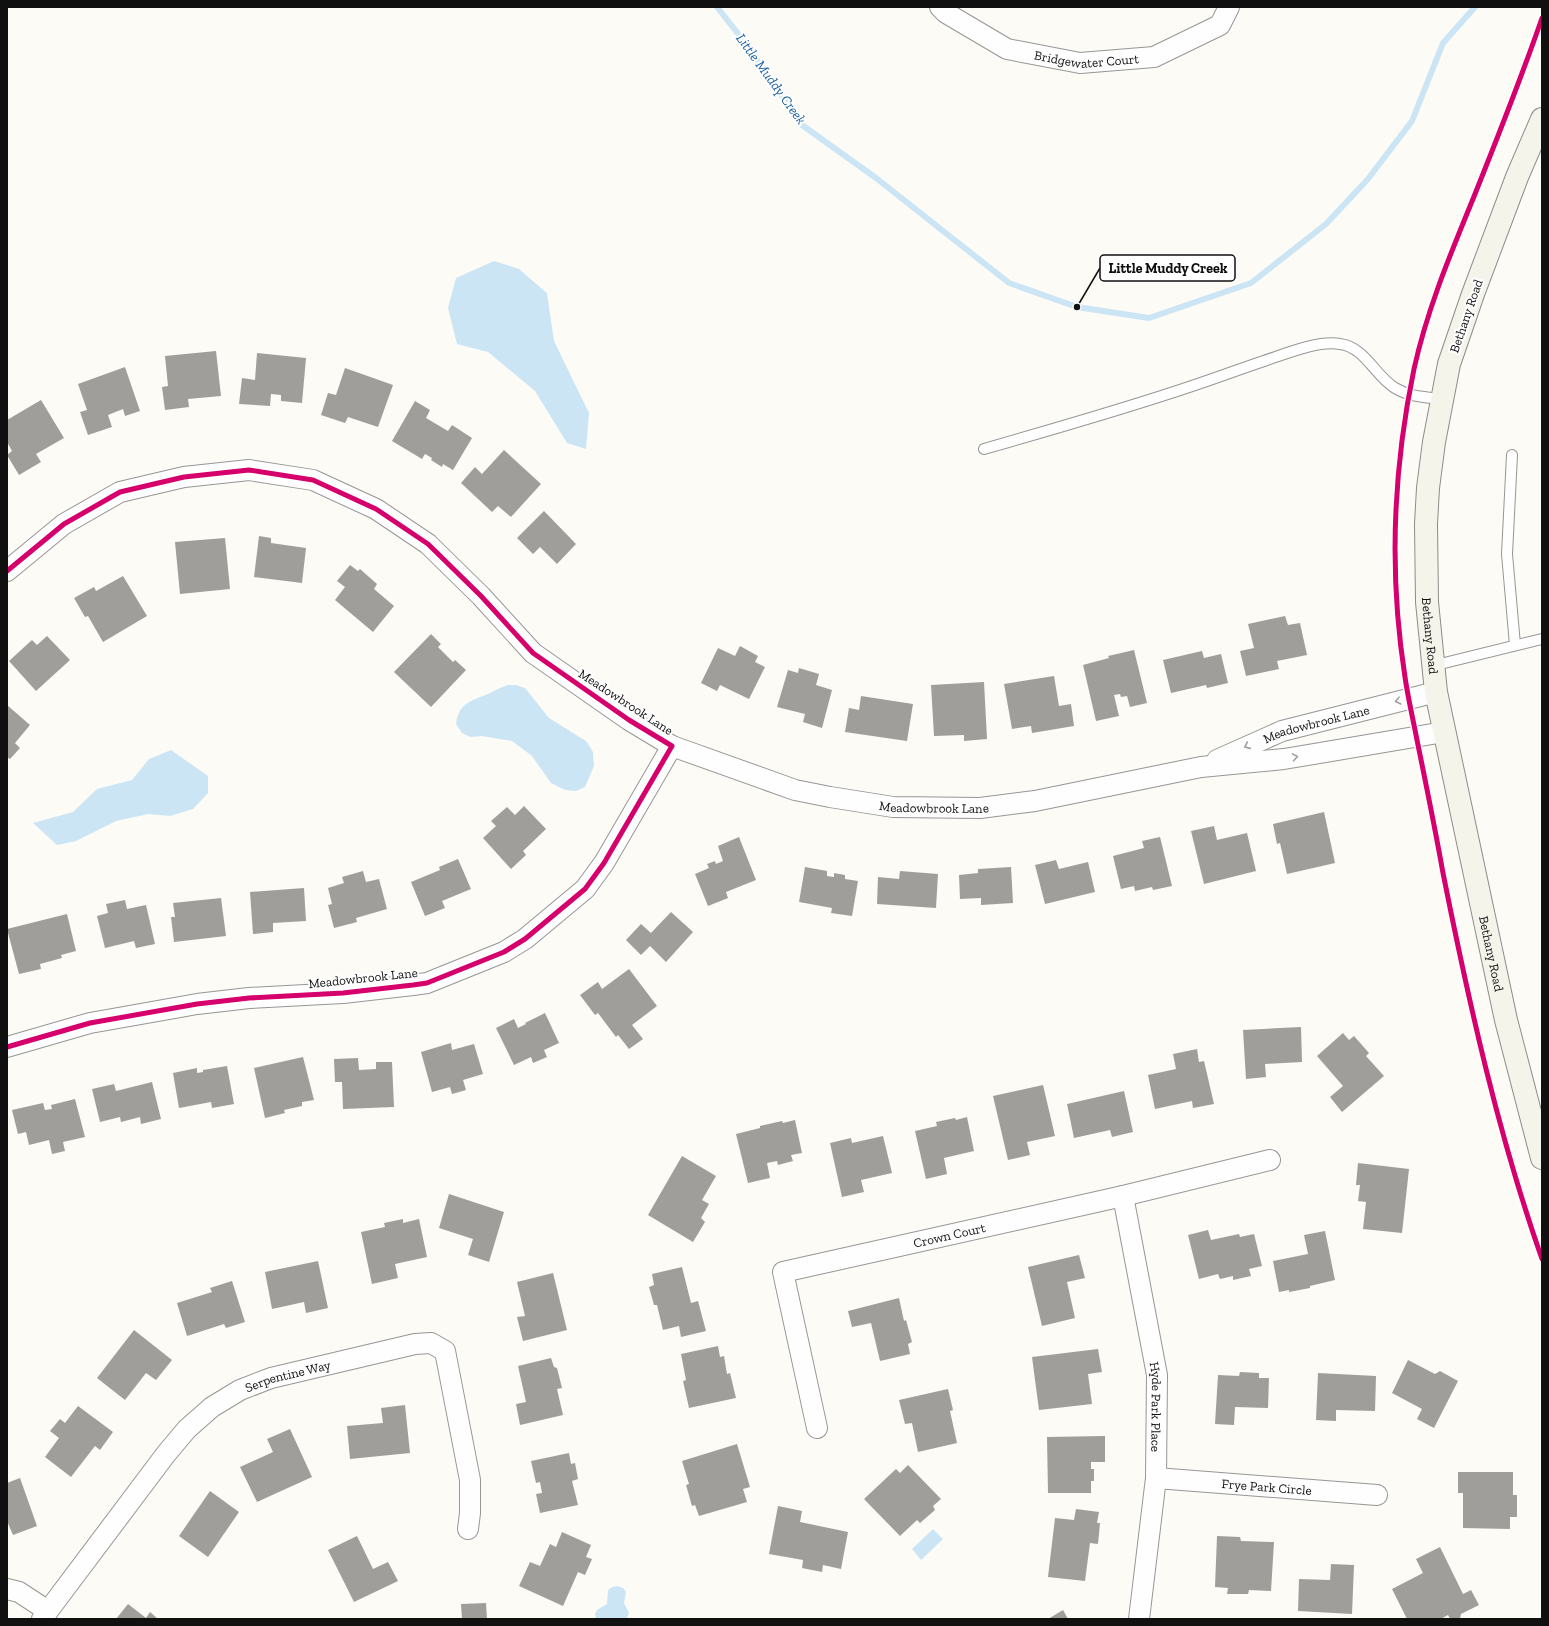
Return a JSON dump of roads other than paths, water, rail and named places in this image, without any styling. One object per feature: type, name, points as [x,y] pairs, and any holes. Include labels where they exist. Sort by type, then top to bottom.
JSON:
[{"type":"main road","name":"Bethany Road","points":[[1542,119],[1517,177],[1473,294],[1449,364],[1428,488],[1426,524],[1427,602],[1432,666],[1436,692],[1506,1020],[1542,1158]]},
{"type":"street","name":"Bridgewater Court","points":[[940,7],[946,13],[1007,49],[1080,63],[1154,57],[1220,25],[1229,7]]},
{"type":"street","name":"Meadowbrook Lane","points":[[7,571],[64,524],[120,492],[184,477],[249,470],[313,480],[376,509],[428,544],[480,596],[533,653],[629,720],[672,746],[795,790],[830,797],[893,806],[980,808],[1008,806],[1200,767],[1284,759],[1444,732]]},
{"type":"street","name":"Meadowbrook Lane","points":[[1200,767],[1282,731],[1436,692]]},
{"type":"street","name":"Meadowbrook Lane","points":[[7,1047],[90,1023],[197,1004],[249,998],[343,993],[427,983],[504,952],[525,939],[585,889],[604,863],[672,746]]},
{"type":"street","name":"Crown Court","points":[[816,1428],[783,1272],[1124,1196],[1270,1160]]},
{"type":"street","name":"Hyde Park Place","points":[[1124,1196],[1157,1375],[1156,1478],[1139,1619]]},
{"type":"street","name":"Serpentine Way","points":[[7,1589],[19,1592],[45,1615],[166,1454],[187,1429],[212,1407],[240,1390],[271,1378],[415,1344],[431,1343],[445,1351],[470,1480],[470,1513],[468,1529]]},
{"type":"street","name":"Frye Park Circle","points":[[1156,1478],[1377,1496]]},
{"type":"lane","points":[[984,449],[1093,418],[1299,349],[1339,343],[1357,351],[1394,388],[1410,396],[1442,399]]},
{"type":"lane","points":[[1512,455],[1507,554],[1515,645]]},
{"type":"lane","points":[[1432,666],[1542,639]]},
{"type":"water","points":[[494,261],[519,269],[547,293],[554,341],[589,413],[586,449],[567,443],[535,391],[488,352],[457,344],[448,308],[456,278]]},
{"type":"water","points":[[508,685],[516,685],[525,688],[549,718],[586,741],[593,752],[594,766],[585,787],[576,791],[565,790],[551,783],[532,756],[512,741],[482,736],[470,737],[462,733],[456,724],[460,711],[464,706],[473,700]]},
{"type":"water","points":[[171,750],[208,776],[208,793],[193,809],[170,816],[148,814],[116,821],[76,841],[57,845],[33,823],[73,812],[97,789],[132,780],[149,759]]},
{"type":"water","points":[[933,1529],[943,1539],[921,1560],[912,1549]]},
{"type":"water","points":[[618,1586],[623,1588],[626,1592],[624,1603],[629,1613],[627,1618],[596,1619],[595,1614],[597,1610],[607,1604],[608,1590],[612,1587]]},
{"type":"waterway","name":"Little Muddy Creek","points":[[717,7],[747,45],[802,125],[876,178],[1009,283],[1077,307],[1149,318],[1251,283],[1326,224],[1368,179],[1412,121],[1443,43],[1475,7]]},
{"type":"place","name":"Little Muddy Creek","points":[[1077,307]]}]
